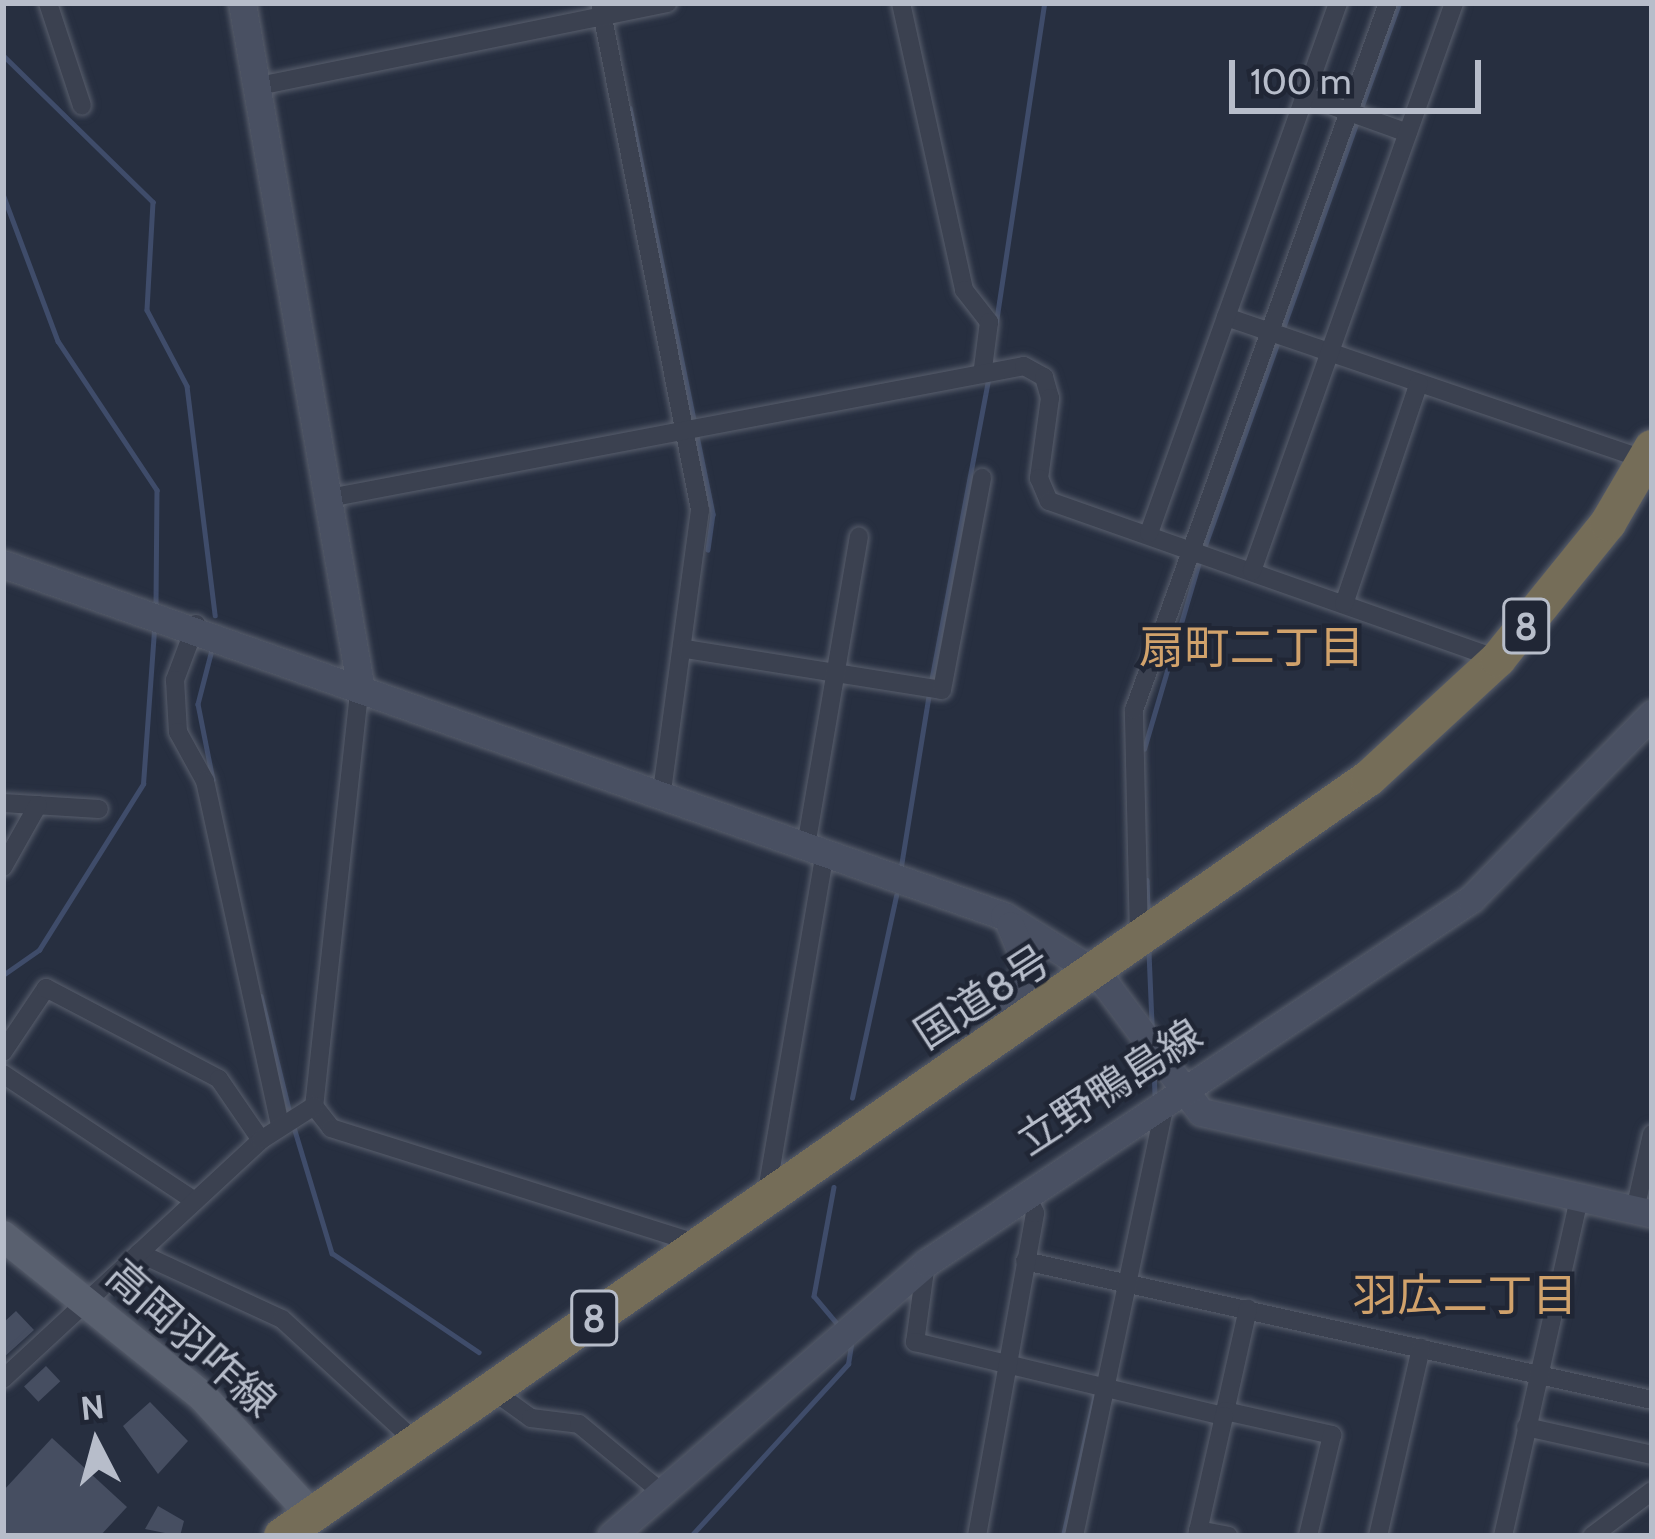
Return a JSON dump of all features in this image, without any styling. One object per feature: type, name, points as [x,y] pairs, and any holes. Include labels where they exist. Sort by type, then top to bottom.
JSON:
[{"type":"highway","name":"国道8号","points":[[308,1529],[417,1443],[698,1244],[1099,974],[1369,778],[1498,659],[1649,454]]},
{"type":"main road","name":"高岡羽咋線","points":[[3,1236],[90,1299],[308,1529]]},
{"type":"street","points":[[48,3],[82,106]]},
{"type":"street","points":[[242,3],[360,684],[314,1106],[331,1128],[698,1244]]},
{"type":"street","points":[[260,86],[668,3]]},
{"type":"street","points":[[901,3],[964,290],[989,322],[992,367]]},
{"type":"street","points":[[1149,533],[1338,3]]},
{"type":"street","points":[[1140,943],[1134,710],[1388,3]]},
{"type":"street","points":[[1252,572],[1454,3]]},
{"type":"street","points":[[607,12],[692,426],[700,510],[686,649],[662,791]]},
{"type":"street","points":[[1305,96],[1408,134]]},
{"type":"street","points":[[1226,317],[1649,454]]},
{"type":"street","points":[[329,498],[992,367],[1044,377],[1039,478],[1049,501],[1498,659]]},
{"type":"street","points":[[1344,604],[1419,383]]},
{"type":"street","points":[[686,649],[942,690],[982,478]]},
{"type":"street","points":[[766,1197],[836,673],[859,536]]},
{"type":"street","points":[[3,563],[183,620],[1004,916],[1099,974],[1173,1102],[1223,1119],[1644,1212],[1652,1133]]},
{"type":"street","points":[[183,620],[175,680],[178,732],[205,782],[280,1125]]},
{"type":"street","name":"立野鴨島線","points":[[610,1536],[926,1263],[1025,1192],[1173,1102],[1326,986],[1471,899],[1652,713]]},
{"type":"street","points":[[3,802],[99,809]]},
{"type":"street","points":[[3,867],[38,805]]},
{"type":"street","points":[[999,1039],[1028,964],[1004,916]]},
{"type":"street","points":[[3,1052],[46,988],[219,1079],[261,1140]]},
{"type":"street","points":[[3,1074],[195,1201]]},
{"type":"street","points":[[1074,1536],[1121,1280],[1173,1102]]},
{"type":"street","points":[[3,1378],[261,1140],[314,1106]]},
{"type":"street","points":[[977,1536],[1001,1366],[1035,1213],[1025,1192]]},
{"type":"street","points":[[1503,1536],[1579,1199]]},
{"type":"street","points":[[139,1253],[283,1319],[417,1443]]},
{"type":"street","points":[[1025,1261],[1652,1400]]},
{"type":"street","points":[[926,1263],[916,1342],[1098,1388],[1332,1435],[1308,1536]]},
{"type":"street","points":[[1228,1536],[1197,1533],[1248,1309]]},
{"type":"street","points":[[1378,1536],[1421,1348]]},
{"type":"street","points":[[492,1390],[531,1418],[579,1424],[660,1491]]},
{"type":"street","points":[[1526,1427],[1652,1455]]},
{"type":"street","points":[[1592,1536],[1652,1491]]},
{"type":"building","points":[[16,1311],[34,1330],[3,1358],[3,1323]]},
{"type":"building","points":[[46,1366],[60,1381],[38,1402],[24,1386]]},
{"type":"building","points":[[150,1402],[188,1441],[158,1474],[123,1426]]},
{"type":"building","points":[[52,1438],[127,1507],[100,1536],[3,1536],[3,1491]]},
{"type":"building","points":[[158,1506],[184,1521],[180,1536],[145,1529]]},
{"type":"waterway","points":[[996,322],[1044,3]]},
{"type":"waterway","points":[[1361,108],[1399,3]]},
{"type":"waterway","points":[[3,55],[153,202],[147,310],[187,386],[215,615]]},
{"type":"waterway","points":[[630,108],[694,420]]},
{"type":"waterway","points":[[1283,328],[1358,118]]},
{"type":"waterway","points":[[3,194],[58,341],[157,490],[156,606]]},
{"type":"waterway","points":[[1204,548],[1279,339]]},
{"type":"waterway","points":[[931,682],[988,381]]},
{"type":"waterway","points":[[696,431],[713,514],[708,550]]},
{"type":"waterway","points":[[1144,749],[1200,559]]},
{"type":"waterway","points":[[3,975],[39,950],[143,784],[154,629]]},
{"type":"waterway","points":[[212,650],[198,704],[213,780]]},
{"type":"waterway","points":[[901,866],[929,694]]},
{"type":"waterway","points":[[1147,880],[1148,911]]},
{"type":"waterway","points":[[852,1098],[896,896]]},
{"type":"waterway","points":[[1149,952],[1152,1025]]},
{"type":"waterway","points":[[261,996],[290,1113]]},
{"type":"waterway","points":[[1154,1066],[1155,1097]]},
{"type":"waterway","points":[[293,1124],[332,1253],[479,1352]]},
{"type":"waterway","points":[[834,1187],[814,1296],[839,1326]]},
{"type":"waterway","points":[[691,1536],[848,1364],[851,1345]]},
{"type":"waterway","points":[[1063,1536],[1096,1389]]},
{"type":"district","name":"扇町二丁目","points":[[1252,648]]},
{"type":"district","name":"羽広二丁目","points":[[1465,1296]]}]
